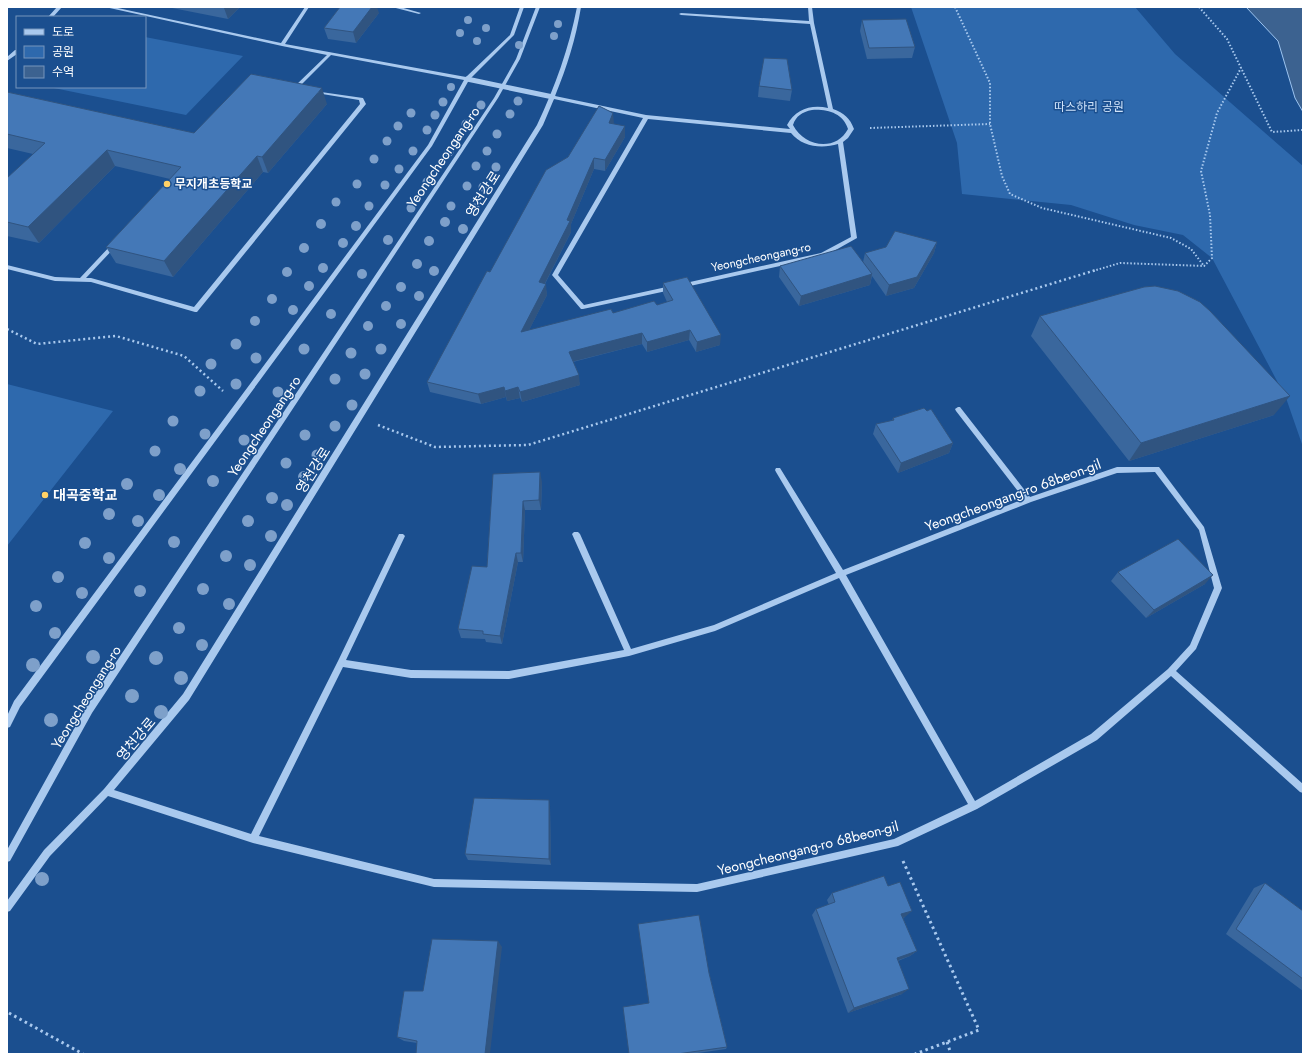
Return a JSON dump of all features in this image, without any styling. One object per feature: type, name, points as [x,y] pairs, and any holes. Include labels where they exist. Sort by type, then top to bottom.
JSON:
[{"type":"street","points":[[51,16],[60,7]]},
{"type":"street","points":[[107,7],[282,45],[467,79],[646,117],[792,131]]},
{"type":"street","points":[[282,45],[307,7]]},
{"type":"street","points":[[394,7],[419,13]]},
{"type":"street","points":[[7,724],[17,704],[430,145],[467,79],[512,35],[522,7]]},
{"type":"street","name":"Yeongcheongang-ro","points":[[7,858],[89,710],[496,98],[518,59],[538,7]]},
{"type":"street","name":"영천강로","points":[[7,908],[47,853],[107,792],[186,697],[540,125],[553,97],[573,40],[579,7]]},
{"type":"street","points":[[810,7],[812,23],[831,110]]},
{"type":"street","points":[[681,14],[812,23]]},
{"type":"street","points":[[7,60],[16,52]]},
{"type":"street","points":[[7,267],[55,279],[92,280],[195,310],[363,104],[361,99],[306,91],[298,85],[330,54]]},
{"type":"street","points":[[812,109],[831,110],[846,118],[851,129],[850,134],[840,142],[821,145],[803,141],[792,131],[790,125],[796,114],[812,109]]},
{"type":"street","name":"Yeongcheongang-ro","points":[[646,117],[555,275],[583,307],[823,255],[854,238],[840,142]]},
{"type":"street","points":[[81,280],[117,242]]},
{"type":"street","points":[[958,409],[1029,500]]},
{"type":"street","name":"Yeongcheongang-ro 68beon-gil","points":[[107,792],[253,838],[434,882],[696,888],[895,843],[974,806],[1094,737],[1171,671],[1193,647],[1218,588],[1202,529],[1157,469],[1117,470],[1029,500],[841,574],[716,628],[629,653],[509,675],[411,674],[341,663]]},
{"type":"street","points":[[778,470],[841,574],[974,806]]},
{"type":"street","points":[[576,534],[629,653]]},
{"type":"street","points":[[253,838],[341,663],[401,536]]},
{"type":"street","points":[[1171,671],[1303,789]]},
{"type":"path","points":[[955,7],[990,83],[990,124],[1002,176],[1010,194],[1042,208],[1171,238],[1191,249],[1204,266]]},
{"type":"path","points":[[1199,7],[1227,39],[1272,132],[1302,130]]},
{"type":"path","points":[[378,425],[434,447],[528,445],[1120,263],[1204,266],[1212,258],[1210,215],[1201,171],[1217,113],[1241,68]]},
{"type":"path","points":[[851,129],[990,124]]},
{"type":"path","points":[[7,329],[37,344],[116,336],[184,356],[225,393]]},
{"type":"path","points":[[895,843],[979,1030],[915,1054]]},
{"type":"path","points":[[10,1013],[83,1054]]},
{"type":"path","points":[[947,1042],[952,1054]]},
{"type":"green space","name":"따스하리 공원","points":[[911,7],[1135,7],[1175,54],[1303,166],[1303,447],[1286,398],[1212,258],[1183,235],[1134,225],[1071,205],[962,194],[957,143]]},
{"type":"green space","points":[[146,37],[243,56],[186,115],[54,88],[146,88]]},
{"type":"green space","points":[[7,384],[113,411],[7,546]]},
{"type":"water","points":[[1246,7],[1303,7],[1303,112],[1295,98],[1278,41]]},
{"type":"building","points":[[340,7],[372,7],[353,32],[324,28]]},
{"type":"building","points":[[906,19],[915,47],[869,48],[862,20]]},
{"type":"building","points":[[764,58],[787,59],[792,90],[759,86]]},
{"type":"building","points":[[251,74],[322,88],[262,157],[257,156],[164,261],[106,247],[181,167],[107,150],[28,227],[7,222],[7,178],[45,143],[7,134],[7,92],[194,133]]},
{"type":"building","points":[[599,106],[613,113],[609,123],[625,126],[605,160],[594,158],[567,220],[570,221],[539,282],[546,284],[521,332],[611,309],[613,313],[654,301],[657,305],[673,300],[663,283],[687,277],[721,335],[697,342],[690,330],[647,342],[642,333],[569,352],[579,375],[520,392],[518,387],[505,391],[504,387],[478,394],[427,382],[487,271],[490,272],[546,170],[568,157]]},
{"type":"building","points":[[895,231],[937,242],[917,277],[889,285],[865,253],[886,247]]},
{"type":"building","points":[[851,246],[872,274],[801,296],[780,266]]},
{"type":"building","points":[[1155,286],[1178,291],[1200,302],[1290,396],[1141,443],[1040,316],[1144,287]]},
{"type":"building","points":[[924,408],[927,411],[931,409],[953,443],[901,463],[876,424],[894,420],[893,418]]},
{"type":"building","points":[[540,472],[539,500],[523,501],[521,553],[516,553],[500,636],[483,634],[483,631],[458,629],[472,566],[487,567],[493,474]]},
{"type":"building","points":[[1178,539],[1213,575],[1154,610],[1118,572]]},
{"type":"building","points":[[474,798],[549,800],[549,859],[465,854]]},
{"type":"building","points":[[884,876],[888,886],[900,882],[912,911],[901,914],[917,951],[897,958],[909,989],[854,1008],[816,909],[835,902],[832,893]]},
{"type":"building","points":[[1265,883],[1303,911],[1303,979],[1236,929]]},
{"type":"building","points":[[699,915],[709,973],[727,1047],[677,1054],[629,1054],[623,1007],[649,1003],[638,924]]},
{"type":"building","points":[[432,939],[498,941],[485,1054],[416,1054],[417,1041],[397,1037],[404,991],[423,991]]},
{"type":"place","name":"무지개초등학교","points":[[167,184]]},
{"type":"place","name":"대곡중학교","points":[[45,495]]}]
